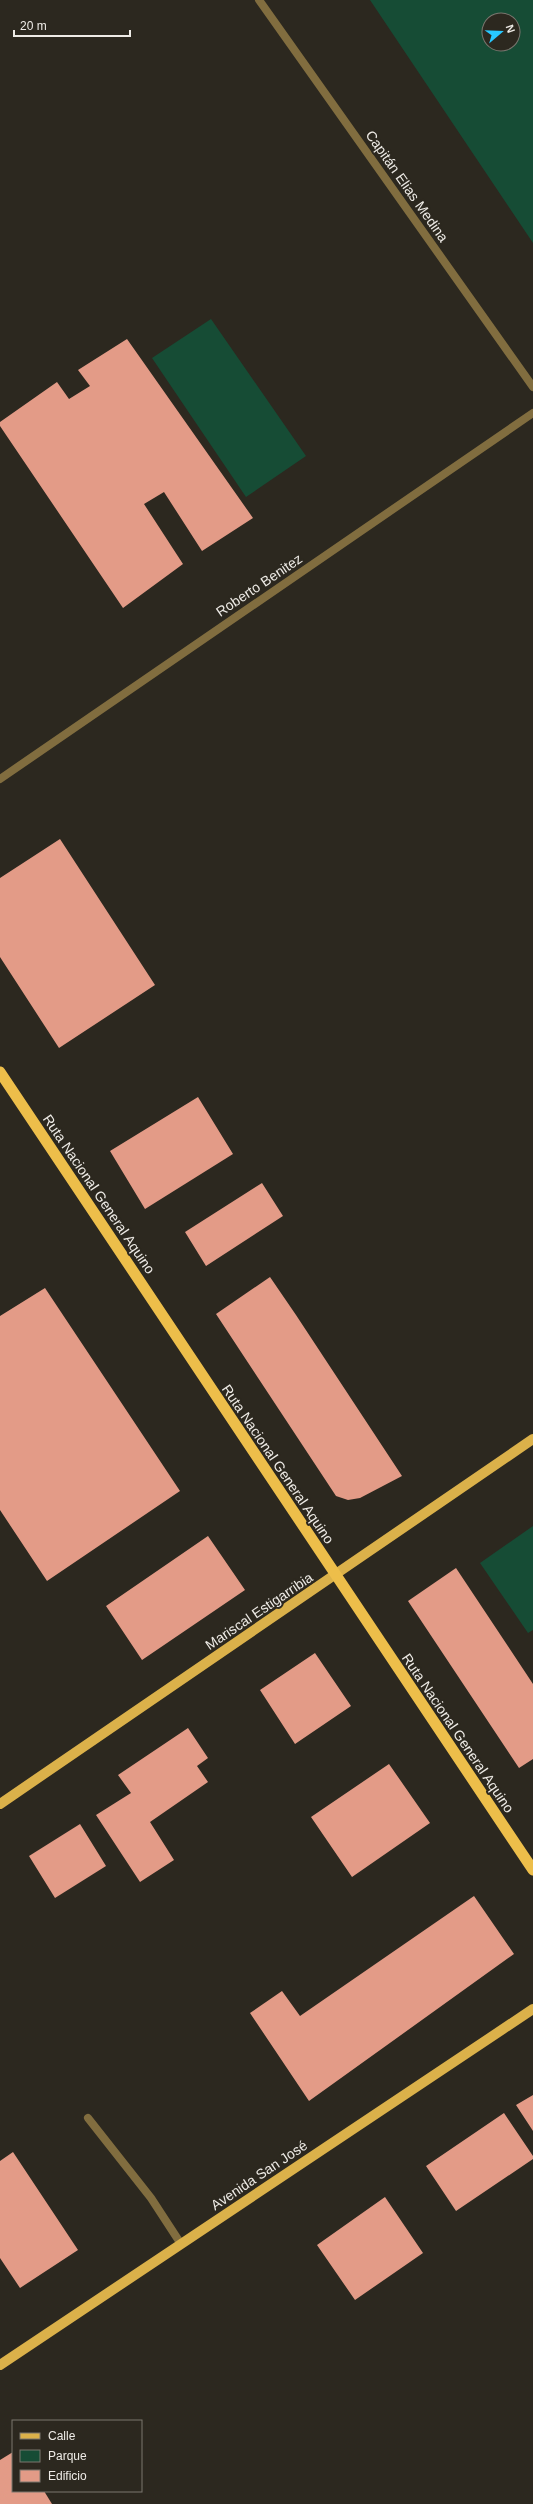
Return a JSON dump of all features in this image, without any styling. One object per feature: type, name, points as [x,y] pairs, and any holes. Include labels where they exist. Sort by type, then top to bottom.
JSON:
[{"type":"highway","name":"Ruta Nacional General Aquino","points":[[0,1072],[335,1576],[533,1870]]},
{"type":"main road","name":"Mariscal Estigarribia","points":[[0,1804],[533,1439]]},
{"type":"main road","name":"Avenida San José","points":[[0,2365],[533,2009]]},
{"type":"street","name":"Capitán Elias Medina","points":[[259,0],[533,387]]},
{"type":"street","name":"Roberto Benitez","points":[[0,779],[533,412]]},
{"type":"street","points":[[88,2118],[151,2198],[181,2244]]},
{"type":"green space","points":[[370,0],[533,0],[533,243]]},
{"type":"green space","points":[[211,319],[306,456],[246,497],[152,358]]},
{"type":"green space","points":[[533,1526],[533,1630],[528,1633],[480,1563]]},
{"type":"building","points":[[127,339],[253,518],[202,551],[164,492],[144,504],[183,564],[123,608],[0,426],[0,422],[57,382],[69,399],[90,386],[78,370]]},
{"type":"building","points":[[60,839],[155,985],[59,1048],[0,957],[0,878]]},
{"type":"building","points":[[198,1097],[233,1154],[145,1209],[110,1151]]},
{"type":"building","points":[[262,1183],[283,1216],[206,1266],[185,1232]]},
{"type":"building","points":[[270,1277],[402,1476],[360,1498],[348,1500],[336,1496],[216,1314]]},
{"type":"building","points":[[45,1288],[180,1491],[47,1581],[0,1510],[0,1316]]},
{"type":"building","points":[[208,1536],[245,1590],[142,1660],[106,1606]]},
{"type":"building","points":[[456,1568],[533,1684],[533,1759],[519,1768],[408,1601]]},
{"type":"building","points":[[315,1653],[351,1706],[295,1744],[260,1690]]},
{"type":"building","points":[[188,1728],[208,1758],[197,1766],[208,1782],[150,1822],[174,1860],[140,1882],[96,1815],[131,1793],[118,1775]]},
{"type":"building","points":[[389,1764],[430,1823],[352,1877],[311,1817]]},
{"type":"building","points":[[80,1824],[106,1866],[55,1898],[29,1856]]},
{"type":"building","points":[[474,1896],[514,1954],[309,2101],[250,2013],[282,1991],[300,2016]]},
{"type":"building","points":[[533,2095],[533,2131],[516,2105]]},
{"type":"building","points":[[504,2113],[533,2156],[533,2159],[456,2211],[426,2166]]},
{"type":"building","points":[[13,2152],[78,2250],[20,2288],[0,2258],[0,2161]]},
{"type":"building","points":[[385,2197],[423,2253],[355,2300],[317,2245]]},
{"type":"building","points":[[12,2453],[12,2492],[45,2492],[52,2504],[0,2504],[0,2460]]}]
